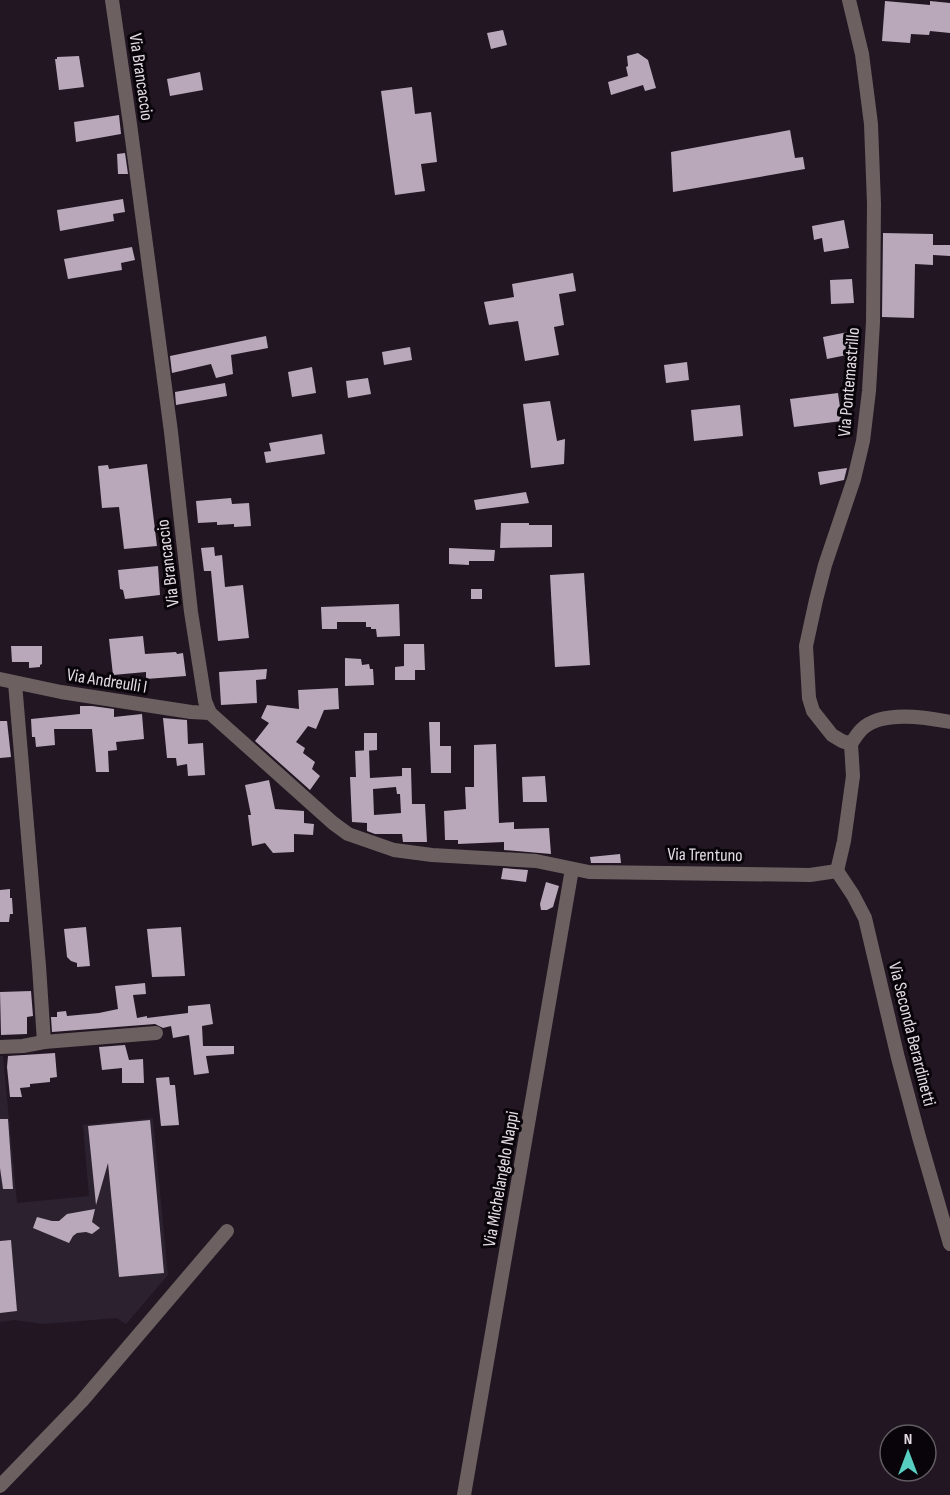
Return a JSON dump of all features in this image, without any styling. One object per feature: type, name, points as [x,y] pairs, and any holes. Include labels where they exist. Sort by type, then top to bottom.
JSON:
[{"type":"street","name":"Via Brancaccio","points":[[112,0],[171,432],[191,612],[205,700],[210,713]]},
{"type":"street","name":"Via Pontemastrillo","points":[[849,0],[862,54],[872,124],[873,322],[869,391],[863,441],[854,479],[825,565],[806,646],[809,698],[813,711],[832,735],[851,744]]},
{"type":"street","name":"Via Andreulli I","points":[[0,679],[61,692],[210,713]]},
{"type":"street","points":[[15,683],[44,1042]]},
{"type":"street","points":[[210,713],[348,834],[394,850],[432,855],[536,861],[572,869]]},
{"type":"street","points":[[837,871],[844,841],[853,776],[851,744],[864,727],[885,717],[915,717],[950,722]]},
{"type":"street","name":"Via Trentuno","points":[[572,869],[604,873],[810,875],[837,871]]},
{"type":"street","name":"Via Michelangelo Nappi","points":[[464,1495],[572,869]]},
{"type":"street","name":"Via Seconda Berardinetti","points":[[837,871],[854,895],[865,918],[898,1058],[950,1244]]},
{"type":"street","points":[[0,1047],[156,1033]]},
{"type":"street","points":[[0,1486],[82,1401],[227,1232]]},
{"type":"shaded area","points":[[0,1056],[3,1056],[17,1203],[89,1196],[83,1125],[153,1118],[168,1275],[126,1324],[117,1318],[43,1324],[14,1320],[0,1322]]},
{"type":"building","points":[[885,1],[930,5],[930,1],[950,3],[950,33],[930,31],[929,35],[911,34],[910,43],[882,41]]},
{"type":"building","points":[[503,30],[507,45],[491,49],[487,33]]},
{"type":"building","points":[[638,53],[648,60],[656,88],[645,91],[643,85],[611,95],[608,82],[628,76],[627,56]]},
{"type":"building","points":[[79,56],[84,87],[59,90],[55,59]]},
{"type":"building","points":[[200,72],[203,90],[170,96],[167,79]]},
{"type":"building","points":[[412,87],[415,114],[431,112],[437,162],[421,164],[425,191],[395,195],[381,91]]},
{"type":"building","points":[[119,115],[121,134],[76,142],[74,122]]},
{"type":"building","points":[[790,130],[795,158],[803,157],[805,169],[673,192],[671,152]]},
{"type":"building","points":[[125,153],[128,174],[118,174],[117,154]]},
{"type":"building","points":[[123,199],[125,212],[113,214],[114,221],[60,231],[57,210]]},
{"type":"building","points":[[844,220],[849,248],[824,252],[822,238],[814,240],[812,226]]},
{"type":"building","points":[[883,233],[933,234],[933,245],[950,245],[950,256],[933,255],[933,265],[915,264],[914,318],[882,317]]},
{"type":"building","points":[[132,247],[135,260],[121,263],[122,270],[68,279],[64,259]]},
{"type":"building","points":[[573,273],[576,291],[559,294],[564,325],[554,327],[559,355],[525,361],[518,321],[489,325],[484,302],[514,297],[512,284]]},
{"type":"building","points":[[852,279],[854,303],[831,304],[830,280]]},
{"type":"building","points":[[848,332],[852,354],[827,359],[823,337]]},
{"type":"building","points":[[266,336],[268,348],[231,355],[233,374],[216,378],[211,364],[172,373],[170,356]]},
{"type":"building","points":[[410,347],[412,360],[384,365],[382,352]]},
{"type":"building","points":[[687,362],[689,380],[666,383],[664,365]]},
{"type":"building","points":[[312,367],[316,393],[292,397],[288,372]]},
{"type":"building","points":[[368,378],[371,394],[348,398],[346,381]]},
{"type":"building","points":[[225,383],[227,396],[176,405],[175,392]]},
{"type":"building","points":[[838,393],[842,421],[794,427],[790,399]]},
{"type":"building","points":[[550,401],[557,441],[565,439],[564,464],[531,468],[523,404]]},
{"type":"building","points":[[740,405],[743,436],[694,441],[691,410]]},
{"type":"building","points":[[322,434],[325,454],[266,463],[264,452],[271,451],[269,443]]},
{"type":"building","points":[[147,464],[157,546],[124,549],[119,507],[102,508],[98,466],[108,465],[109,469]]},
{"type":"building","points":[[847,468],[844,480],[820,485],[818,472]]},
{"type":"building","points":[[526,492],[529,503],[476,510],[474,500]]},
{"type":"building","points":[[231,498],[232,504],[249,503],[251,526],[217,525],[217,522],[198,523],[196,501]]},
{"type":"building","points":[[501,523],[552,525],[552,547],[500,548]]},
{"type":"building","points":[[214,547],[215,556],[222,555],[225,587],[243,585],[249,638],[218,641],[211,571],[204,571],[201,548]]},
{"type":"building","points":[[449,548],[495,550],[494,561],[469,561],[469,565],[449,564]]},
{"type":"building","points":[[158,566],[160,595],[125,599],[123,590],[120,589],[118,570]]},
{"type":"building","points":[[584,573],[590,665],[555,667],[550,575]]},
{"type":"building","points":[[471,589],[482,589],[482,599],[471,599]]},
{"type":"building","points":[[399,604],[400,636],[377,637],[376,629],[366,627],[366,622],[337,622],[337,629],[322,629],[321,607]]},
{"type":"building","points":[[143,636],[145,654],[183,653],[186,676],[146,679],[146,672],[113,675],[109,639]]},
{"type":"building","points":[[404,644],[424,644],[425,670],[415,670],[415,680],[395,680],[395,667],[404,666]]},
{"type":"building","points":[[11,646],[42,646],[42,664],[40,667],[29,668],[29,662],[12,662]]},
{"type":"building","points":[[345,658],[361,659],[362,665],[369,664],[370,669],[373,669],[374,685],[345,686]]},
{"type":"building","points":[[267,669],[266,679],[256,680],[257,703],[221,705],[219,672]]},
{"type":"building","points":[[338,688],[339,709],[324,710],[316,729],[308,726],[296,742],[305,748],[303,753],[315,762],[312,769],[320,776],[310,790],[255,741],[269,723],[261,718],[267,705],[299,709],[298,690]]},
{"type":"building","points":[[80,706],[114,709],[114,717],[142,714],[144,739],[116,742],[117,750],[108,751],[109,772],[96,772],[92,729],[54,729],[55,745],[36,747],[35,737],[32,737],[31,719],[80,714]]},
{"type":"building","points":[[163,718],[187,720],[188,744],[203,743],[205,775],[188,776],[187,764],[177,766],[176,758],[167,758]]},
{"type":"building","points":[[0,721],[7,721],[11,757],[0,758]]},
{"type":"building","points":[[429,722],[440,722],[440,746],[451,746],[451,773],[431,773]]},
{"type":"building","points":[[364,733],[377,733],[377,750],[364,751]]},
{"type":"building","points":[[496,744],[499,823],[514,822],[514,829],[549,828],[551,854],[504,850],[504,842],[458,844],[458,840],[445,840],[444,811],[466,809],[465,787],[474,787],[474,745]]},
{"type":"building","points":[[369,750],[370,778],[402,776],[402,768],[411,768],[412,804],[425,804],[427,842],[403,842],[402,834],[375,834],[367,831],[367,823],[352,822],[350,777],[356,777],[355,751]],"holes":[[[396,787],[397,794],[400,794],[401,813],[374,815],[373,789]]]},
{"type":"building","points":[[545,776],[547,802],[523,802],[522,777]]},
{"type":"building","points":[[269,780],[275,809],[304,811],[304,823],[314,824],[313,835],[294,834],[294,852],[273,853],[265,843],[252,846],[248,815],[251,815],[245,785]]},
{"type":"building","points":[[620,854],[621,863],[591,863],[590,857]]},
{"type":"building","points":[[503,868],[528,870],[526,882],[501,879]]},
{"type":"building","points":[[546,882],[559,886],[553,907],[541,910],[540,904]]},
{"type":"building","points":[[10,889],[13,914],[10,914],[9,922],[0,922],[0,890]]},
{"type":"building","points":[[86,927],[90,966],[77,967],[77,963],[67,957],[64,929]]},
{"type":"building","points":[[181,927],[185,976],[152,977],[147,929]]},
{"type":"building","points":[[145,983],[146,994],[133,995],[137,1018],[188,1013],[188,1006],[210,1004],[213,1024],[202,1026],[203,1046],[234,1046],[234,1054],[206,1056],[209,1073],[194,1075],[189,1035],[173,1038],[171,1026],[163,1028],[155,1024],[52,1032],[51,1017],[57,1017],[57,1012],[66,1011],[67,1016],[118,1009],[115,986]]},
{"type":"building","points":[[31,991],[33,1016],[27,1017],[27,1034],[1,1035],[0,992]]},
{"type":"building","points":[[125,1045],[129,1060],[143,1059],[144,1083],[122,1083],[122,1068],[102,1070],[99,1047]]},
{"type":"building","points":[[55,1053],[57,1077],[50,1078],[50,1082],[30,1084],[30,1087],[20,1088],[22,1097],[10,1097],[8,1056]]},
{"type":"building","points":[[169,1077],[170,1085],[175,1085],[179,1125],[161,1126],[156,1078]]},
{"type":"building","points":[[0,1119],[8,1119],[13,1189],[3,1189],[0,1168]]},
{"type":"building","points":[[150,1120],[164,1273],[119,1277],[108,1163],[96,1205],[88,1126]]},
{"type":"building","points":[[95,1209],[92,1222],[100,1228],[92,1234],[77,1233],[69,1243],[33,1228],[37,1217],[59,1221],[67,1214]]},
{"type":"building","points":[[11,1240],[17,1311],[0,1313],[0,1241]]}]
